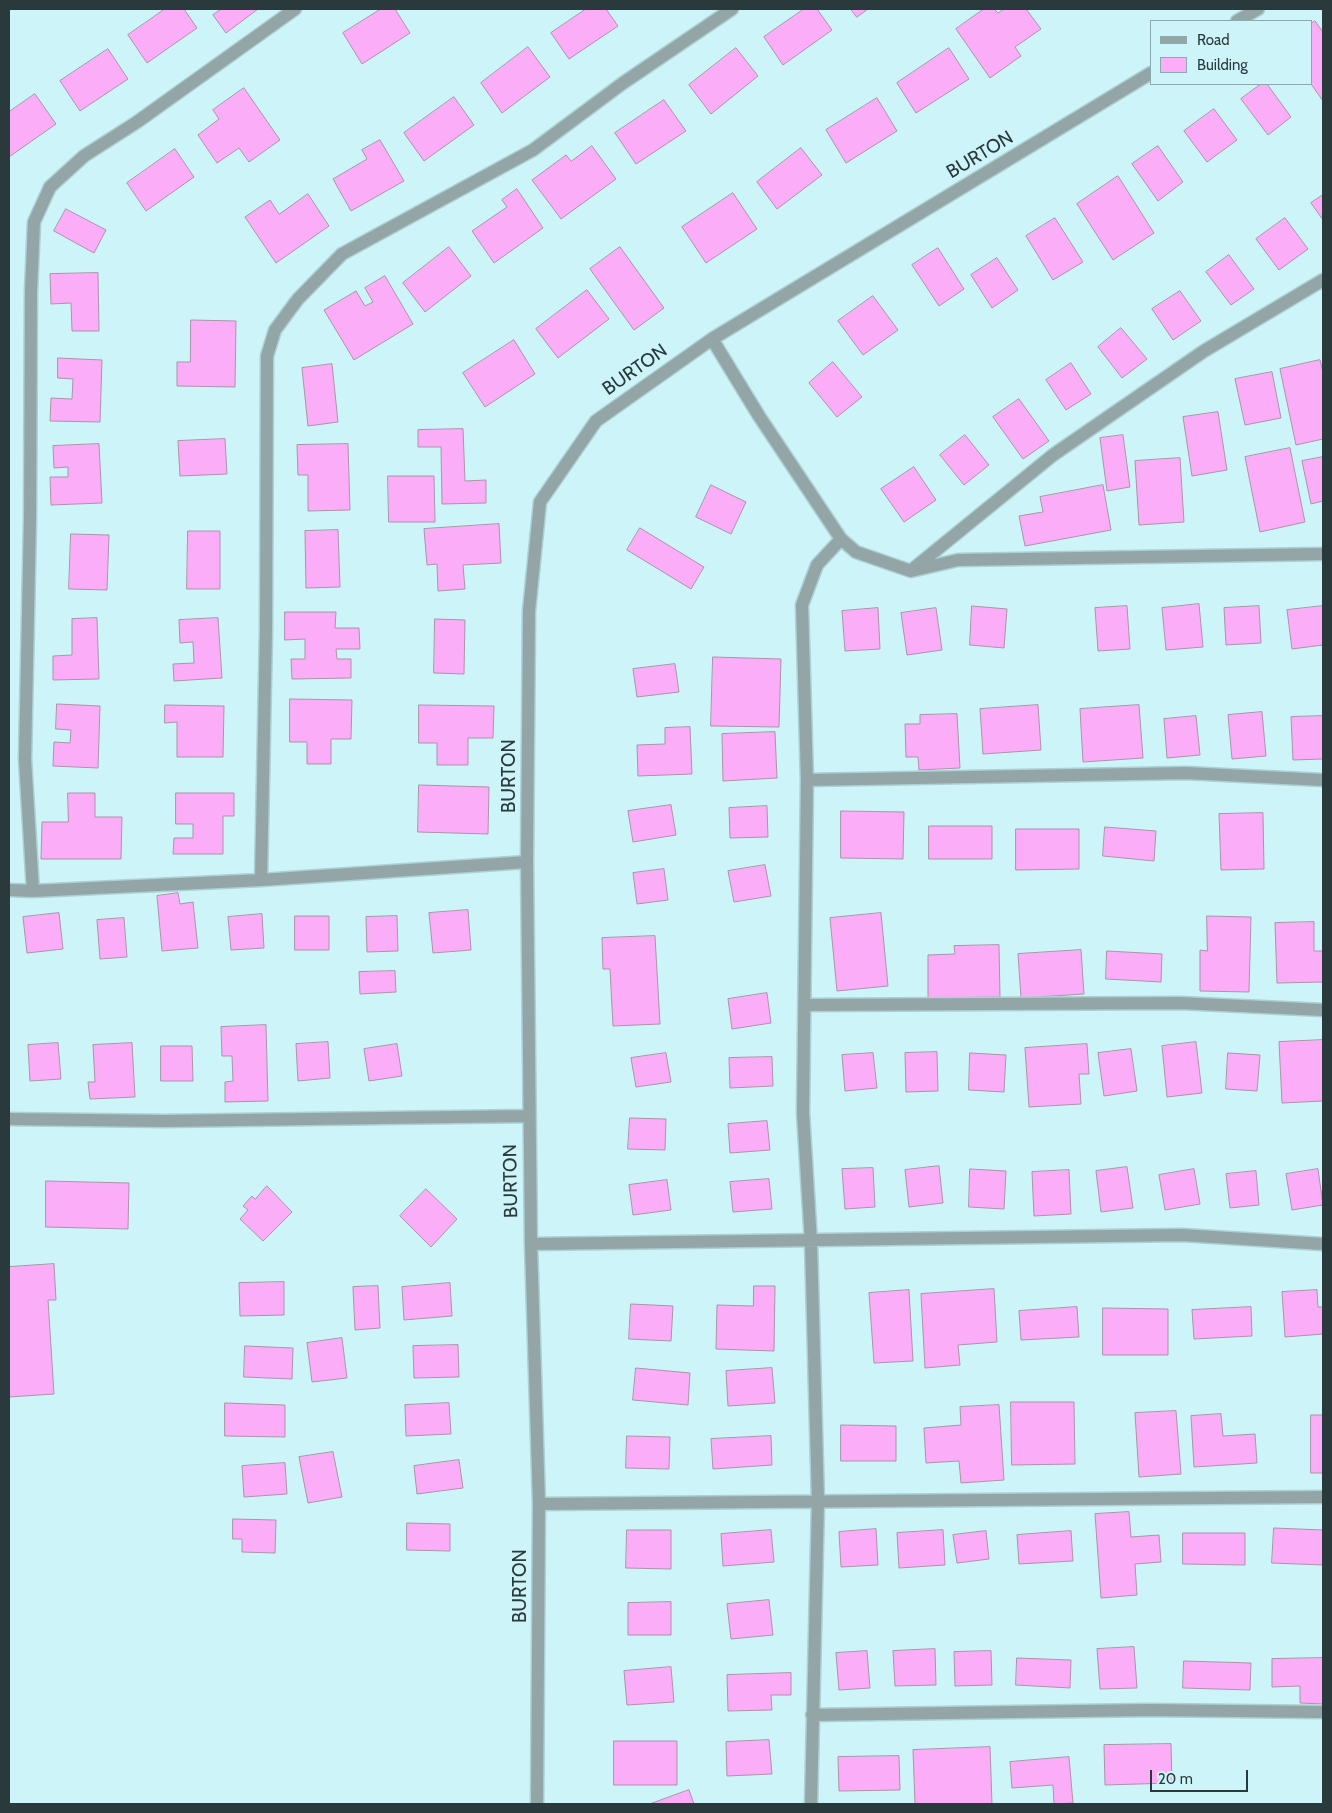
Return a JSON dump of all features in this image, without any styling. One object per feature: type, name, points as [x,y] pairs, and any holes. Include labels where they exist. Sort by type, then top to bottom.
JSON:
[{"type":"street","points":[[33,891],[26,759],[31,282],[34,222],[50,187],[84,156],[136,122],[295,9]]},
{"type":"street","points":[[261,880],[266,630],[267,356],[275,330],[298,299],[342,254],[533,150],[623,83],[732,9]]},
{"type":"street","points":[[1239,20],[1258,9]]},
{"type":"street","name":"BURTON","points":[[538,1804],[539,1504],[530,1244],[527,862],[529,611],[540,502],[596,421],[712,339],[1150,74]]},
{"type":"street","points":[[911,571],[1053,455],[1204,351],[1323,280]]},
{"type":"street","points":[[712,339],[759,416],[841,539],[856,552],[911,571],[958,560],[1323,554]]},
{"type":"street","points":[[811,1804],[818,1502],[811,1242],[803,1113],[808,780],[802,605],[817,565],[841,539]]},
{"type":"street","points":[[808,780],[1186,773],[1323,780]]},
{"type":"street","points":[[9,890],[33,891],[261,880],[527,862]]},
{"type":"street","points":[[806,1005],[1180,1003],[1323,1010]]},
{"type":"street","points":[[9,1119],[164,1121],[529,1116]]},
{"type":"street","points":[[530,1244],[811,1242],[1182,1235],[1323,1244]]},
{"type":"street","points":[[539,1504],[1241,1496],[1323,1497]]},
{"type":"street","points":[[812,1715],[1148,1710],[1323,1712]]},
{"type":"building","points":[[165,9],[184,9],[197,28],[147,63],[128,35]]},
{"type":"building","points":[[221,9],[258,9],[226,33],[213,15]]},
{"type":"building","points":[[381,9],[395,9],[410,33],[362,64],[343,33]]},
{"type":"building","points":[[586,9],[606,9],[618,26],[569,59],[551,33]]},
{"type":"building","points":[[804,9],[817,9],[832,30],[783,65],[764,37]]},
{"type":"building","points":[[851,9],[868,9],[857,17]]},
{"type":"building","points":[[984,9],[994,9],[998,13],[1004,9],[1026,9],[1041,29],[1015,47],[1021,56],[990,78],[956,29]]},
{"type":"building","points":[[1315,21],[1323,32],[1323,101],[1312,85],[1312,23]]},
{"type":"building","points":[[528,47],[550,77],[502,113],[481,83]]},
{"type":"building","points":[[736,48],[758,76],[711,114],[689,85]]},
{"type":"building","points":[[949,48],[969,79],[916,113],[897,83]]},
{"type":"building","points":[[108,49],[128,79],[80,111],[60,81]]},
{"type":"building","points":[[1260,85],[1268,85],[1291,117],[1268,135],[1241,99]]},
{"type":"building","points":[[244,88],[280,140],[249,162],[239,148],[217,163],[198,135],[219,119],[213,110]]},
{"type":"building","points":[[35,94],[56,124],[9,157],[9,112]]},
{"type":"building","points":[[454,97],[474,125],[424,161],[404,133]]},
{"type":"building","points":[[877,98],[897,131],[846,163],[826,130]]},
{"type":"building","points":[[664,100],[686,131],[636,164],[615,133]]},
{"type":"building","points":[[1214,109],[1237,140],[1207,162],[1184,131]]},
{"type":"building","points":[[380,140],[404,181],[351,211],[333,179],[367,159],[362,150]]},
{"type":"building","points":[[592,146],[616,179],[561,219],[532,180],[566,155],[571,161]]},
{"type":"building","points":[[1158,146],[1183,182],[1158,201],[1132,164]]},
{"type":"building","points":[[801,148],[822,175],[777,209],[757,182]]},
{"type":"building","points":[[175,149],[194,177],[146,211],[127,183]]},
{"type":"building","points":[[1118,176],[1154,233],[1113,260],[1077,204]]},
{"type":"building","points":[[517,189],[543,228],[494,263],[472,231],[507,207],[502,200]]},
{"type":"building","points":[[733,193],[757,229],[706,263],[682,227]]},
{"type":"building","points":[[308,194],[329,226],[276,263],[245,217],[270,200],[279,214]]},
{"type":"building","points":[[1323,195],[1323,220],[1311,203]]},
{"type":"building","points":[[66,209],[106,230],[94,253],[54,231]]},
{"type":"building","points":[[1055,218],[1083,262],[1053,280],[1026,236]]},
{"type":"building","points":[[1285,218],[1308,249],[1279,270],[1256,239]]},
{"type":"building","points":[[449,247],[471,276],[425,312],[403,283]]},
{"type":"building","points":[[620,247],[664,308],[634,330],[590,269]]},
{"type":"building","points":[[938,248],[964,289],[939,306],[912,265]]},
{"type":"building","points":[[1229,255],[1254,289],[1231,305],[1206,272]]},
{"type":"building","points":[[997,258],[1018,290],[992,308],[971,275]]},
{"type":"building","points":[[98,273],[99,331],[72,331],[71,303],[51,304],[50,274]]},
{"type":"building","points":[[385,276],[413,324],[354,360],[324,310],[356,291],[365,306],[373,302],[365,288]]},
{"type":"building","points":[[587,290],[609,319],[558,358],[536,329]]},
{"type":"building","points":[[1180,291],[1201,321],[1173,340],[1152,309]]},
{"type":"building","points":[[873,296],[898,330],[863,355],[838,321]]},
{"type":"building","points":[[191,320],[236,321],[235,387],[177,386],[177,362],[190,362]]},
{"type":"building","points":[[1121,328],[1147,359],[1122,378],[1098,347]]},
{"type":"building","points":[[514,340],[535,374],[485,407],[463,373]]},
{"type":"building","points":[[58,358],[102,360],[100,422],[50,421],[51,398],[72,399],[73,379],[58,378]]},
{"type":"building","points":[[1320,360],[1323,372],[1323,439],[1296,445],[1280,369]]},
{"type":"building","points":[[833,362],[862,397],[837,417],[809,383]]},
{"type":"building","points":[[1071,363],[1091,394],[1066,410],[1046,380]]},
{"type":"building","points":[[332,364],[338,422],[308,426],[302,368]]},
{"type":"building","points":[[1272,372],[1281,418],[1245,425],[1235,379]]},
{"type":"building","points":[[1019,399],[1049,441],[1023,459],[993,417]]},
{"type":"building","points":[[1218,412],[1227,470],[1192,476],[1183,417]]},
{"type":"building","points":[[463,429],[465,481],[486,480],[486,503],[442,504],[441,447],[418,447],[418,430]]},
{"type":"building","points":[[965,435],[989,465],[964,485],[940,455]]},
{"type":"building","points":[[1123,435],[1130,487],[1107,491],[1100,438]]},
{"type":"building","points":[[225,439],[227,474],[180,476],[178,441]]},
{"type":"building","points":[[99,444],[102,503],[51,505],[50,477],[68,477],[68,467],[54,468],[53,446]]},
{"type":"building","points":[[348,444],[350,510],[308,511],[308,475],[298,475],[297,445]]},
{"type":"building","points":[[1290,448],[1305,522],[1260,532],[1245,457]]},
{"type":"building","points":[[1323,457],[1323,501],[1311,504],[1302,461]]},
{"type":"building","points":[[1180,458],[1184,522],[1139,525],[1135,461]]},
{"type":"building","points":[[914,467],[936,500],[904,522],[881,489]]},
{"type":"building","points":[[388,476],[434,476],[435,522],[389,522]]},
{"type":"building","points":[[711,485],[746,502],[731,534],[696,517]]},
{"type":"building","points":[[1103,485],[1111,530],[1025,546],[1019,516],[1043,512],[1040,497]]},
{"type":"building","points":[[499,524],[501,563],[463,565],[465,589],[438,591],[437,564],[427,565],[424,529]]},
{"type":"building","points":[[640,528],[704,567],[691,589],[627,550]]},
{"type":"building","points":[[338,530],[340,587],[306,588],[305,531]]},
{"type":"building","points":[[188,531],[220,531],[220,589],[187,589]]},
{"type":"building","points":[[71,534],[109,535],[107,590],[69,589]]},
{"type":"building","points":[[1199,604],[1203,647],[1166,650],[1162,608]]},
{"type":"building","points":[[972,606],[1007,609],[1004,648],[970,645]]},
{"type":"building","points":[[1127,606],[1130,649],[1098,651],[1095,608]]},
{"type":"building","points":[[1259,606],[1261,643],[1226,645],[1224,608]]},
{"type":"building","points":[[1323,606],[1323,645],[1292,649],[1287,610]]},
{"type":"building","points":[[878,608],[880,649],[845,651],[842,611]]},
{"type":"building","points":[[936,608],[942,650],[907,655],[901,613]]},
{"type":"building","points":[[285,612],[336,612],[335,628],[359,628],[360,649],[336,649],[337,659],[351,659],[351,678],[292,679],[291,659],[305,659],[305,639],[285,640]]},
{"type":"building","points":[[97,618],[99,679],[53,680],[53,656],[72,655],[72,619]]},
{"type":"building","points":[[218,618],[222,678],[174,681],[173,664],[194,663],[193,642],[180,643],[179,620]]},
{"type":"building","points":[[435,619],[465,620],[464,674],[434,673]]},
{"type":"building","points":[[713,657],[781,659],[779,727],[711,726]]},
{"type":"building","points":[[675,664],[679,692],[637,697],[633,669]]},
{"type":"building","points":[[290,699],[352,700],[351,739],[331,739],[331,764],[307,764],[307,742],[290,742]]},
{"type":"building","points":[[57,704],[100,706],[98,768],[53,766],[54,742],[70,743],[71,730],[56,729]]},
{"type":"building","points":[[165,705],[224,706],[223,757],[177,757],[177,722],[165,723]]},
{"type":"building","points":[[419,705],[494,706],[493,738],[468,738],[468,765],[437,765],[437,743],[419,743]]},
{"type":"building","points":[[1038,705],[1041,750],[983,754],[980,709]]},
{"type":"building","points":[[1139,705],[1143,758],[1083,762],[1080,709]]},
{"type":"building","points":[[1262,712],[1266,756],[1232,759],[1228,715]]},
{"type":"building","points":[[957,714],[960,768],[919,770],[918,757],[906,757],[905,724],[920,724],[920,715]]},
{"type":"building","points":[[1196,716],[1200,755],[1167,758],[1164,719]]},
{"type":"building","points":[[1323,716],[1323,759],[1293,760],[1291,717]]},
{"type":"building","points":[[690,727],[692,774],[638,776],[637,745],[665,744],[665,728]]},
{"type":"building","points":[[775,732],[777,778],[723,781],[722,734]]},
{"type":"building","points":[[419,785],[489,787],[488,834],[418,832]]},
{"type":"building","points":[[68,793],[95,793],[95,817],[122,817],[121,859],[41,859],[42,822],[68,822]]},
{"type":"building","points":[[176,793],[234,793],[234,816],[223,816],[223,854],[173,854],[174,838],[193,838],[193,824],[176,824]]},
{"type":"building","points":[[671,805],[676,835],[633,842],[628,811]]},
{"type":"building","points":[[767,806],[768,837],[730,838],[729,808]]},
{"type":"building","points":[[841,811],[904,812],[903,859],[841,858]]},
{"type":"building","points":[[1263,813],[1264,869],[1221,870],[1219,814]]},
{"type":"building","points":[[929,826],[992,826],[992,859],[929,859]]},
{"type":"building","points":[[1105,827],[1156,831],[1154,861],[1103,856]]},
{"type":"building","points":[[1016,829],[1079,829],[1079,869],[1016,870]]},
{"type":"building","points":[[765,865],[771,896],[734,902],[728,871]]},
{"type":"building","points":[[664,869],[668,900],[637,904],[633,873]]},
{"type":"building","points":[[178,893],[180,904],[193,902],[198,948],[162,951],[157,896]]},
{"type":"building","points":[[468,910],[471,950],[433,953],[429,913]]},
{"type":"building","points":[[59,913],[63,949],[27,953],[23,917]]},
{"type":"building","points":[[881,913],[888,986],[837,991],[830,918]]},
{"type":"building","points":[[262,914],[264,948],[231,950],[228,917]]},
{"type":"building","points":[[295,916],[329,916],[329,950],[295,950]]},
{"type":"building","points":[[397,916],[398,951],[367,952],[366,917]]},
{"type":"building","points":[[1207,916],[1251,917],[1249,992],[1200,991],[1200,950],[1207,951]]},
{"type":"building","points":[[124,918],[127,957],[100,959],[97,920]]},
{"type":"building","points":[[1314,922],[1314,951],[1323,951],[1323,982],[1277,983],[1275,923]]},
{"type":"building","points":[[655,936],[660,1024],[613,1026],[610,969],[603,969],[602,938]]},
{"type":"building","points":[[999,945],[1000,997],[928,998],[928,955],[955,954],[954,946]]},
{"type":"building","points":[[1081,950],[1084,994],[1021,998],[1018,954]]},
{"type":"building","points":[[1107,951],[1162,954],[1161,982],[1106,979]]},
{"type":"building","points":[[395,971],[396,992],[360,994],[359,972]]},
{"type":"building","points":[[767,993],[771,1023],[732,1029],[728,999]]},
{"type":"building","points":[[266,1025],[268,1101],[225,1102],[225,1082],[233,1081],[232,1056],[222,1056],[221,1027]]},
{"type":"building","points":[[1323,1040],[1323,1101],[1282,1103],[1279,1042]]},
{"type":"building","points":[[328,1042],[330,1078],[298,1081],[296,1044]]},
{"type":"building","points":[[1196,1042],[1202,1093],[1167,1097],[1162,1046]]},
{"type":"building","points":[[58,1043],[61,1079],[30,1081],[28,1045]]},
{"type":"building","points":[[132,1043],[135,1097],[90,1099],[88,1082],[95,1082],[93,1045]]},
{"type":"building","points":[[397,1044],[402,1076],[369,1081],[364,1049]]},
{"type":"building","points":[[1087,1044],[1089,1074],[1079,1074],[1081,1104],[1029,1107],[1025,1048]]},
{"type":"building","points":[[161,1046],[192,1046],[193,1081],[161,1081]]},
{"type":"building","points":[[1131,1049],[1137,1091],[1104,1096],[1098,1053]]},
{"type":"building","points":[[937,1052],[938,1091],[906,1092],[905,1053]]},
{"type":"building","points":[[666,1053],[671,1082],[636,1087],[631,1058]]},
{"type":"building","points":[[873,1053],[877,1088],[845,1091],[842,1055]]},
{"type":"building","points":[[970,1053],[1006,1055],[1004,1092],[969,1090]]},
{"type":"building","points":[[1228,1053],[1260,1055],[1257,1091],[1226,1089]]},
{"type":"building","points":[[772,1057],[773,1086],[730,1088],[729,1058]]},
{"type":"building","points":[[630,1118],[666,1119],[665,1150],[628,1149]]},
{"type":"building","points":[[767,1121],[770,1150],[730,1153],[728,1124]]},
{"type":"building","points":[[939,1166],[943,1203],[909,1207],[905,1170]]},
{"type":"building","points":[[1127,1167],[1133,1208],[1101,1212],[1096,1171]]},
{"type":"building","points":[[873,1168],[875,1207],[845,1209],[842,1169]]},
{"type":"building","points":[[970,1169],[1006,1171],[1004,1209],[969,1207]]},
{"type":"building","points":[[1194,1169],[1200,1204],[1165,1210],[1159,1175]]},
{"type":"building","points":[[1318,1169],[1323,1205],[1292,1210],[1286,1174]]},
{"type":"building","points":[[1069,1170],[1071,1214],[1034,1216],[1032,1172]]},
{"type":"building","points":[[1256,1171],[1259,1205],[1230,1208],[1226,1174]]},
{"type":"building","points":[[769,1179],[772,1209],[733,1212],[730,1182]]},
{"type":"building","points":[[667,1180],[671,1210],[633,1215],[629,1185]]},
{"type":"building","points":[[46,1181],[129,1183],[128,1229],[46,1227]]},
{"type":"building","points":[[267,1186],[292,1212],[263,1241],[240,1219],[248,1210],[243,1206],[252,1196],[255,1199]]},
{"type":"building","points":[[426,1189],[457,1219],[431,1247],[400,1216]]},
{"type":"building","points":[[54,1264],[56,1300],[48,1300],[54,1394],[9,1397],[9,1267]]},
{"type":"building","points":[[284,1282],[284,1315],[240,1316],[239,1283]]},
{"type":"building","points":[[450,1283],[452,1316],[404,1320],[402,1287]]},
{"type":"building","points":[[378,1286],[380,1328],[355,1330],[353,1287]]},
{"type":"building","points":[[754,1286],[775,1286],[774,1351],[716,1349],[717,1305],[753,1306]]},
{"type":"building","points":[[994,1289],[997,1342],[958,1345],[960,1365],[925,1368],[921,1294]]},
{"type":"building","points":[[909,1290],[913,1361],[874,1363],[869,1293]]},
{"type":"building","points":[[1317,1290],[1318,1307],[1323,1307],[1323,1334],[1285,1337],[1282,1292]]},
{"type":"building","points":[[631,1304],[673,1306],[671,1341],[629,1339]]},
{"type":"building","points":[[1077,1307],[1079,1337],[1021,1340],[1019,1311]]},
{"type":"building","points":[[1251,1307],[1252,1336],[1194,1339],[1192,1310]]},
{"type":"building","points":[[1103,1308],[1168,1309],[1168,1355],[1103,1355]]},
{"type":"building","points":[[342,1338],[347,1378],[312,1382],[307,1343]]},
{"type":"building","points":[[458,1345],[459,1377],[414,1378],[413,1346]]},
{"type":"building","points":[[245,1346],[293,1348],[292,1379],[244,1377]]},
{"type":"building","points":[[636,1368],[690,1373],[688,1405],[633,1400]]},
{"type":"building","points":[[772,1368],[775,1403],[728,1406],[726,1371]]},
{"type":"building","points":[[1011,1402],[1074,1402],[1075,1464],[1012,1465]]},
{"type":"building","points":[[225,1403],[285,1405],[285,1437],[225,1436]]},
{"type":"building","points":[[449,1403],[451,1434],[406,1436],[405,1405]]},
{"type":"building","points":[[999,1405],[1004,1480],[961,1483],[959,1461],[926,1463],[924,1428],[961,1425],[960,1407]]},
{"type":"building","points":[[1176,1411],[1181,1474],[1139,1477],[1135,1413]]},
{"type":"building","points":[[1221,1414],[1223,1436],[1255,1434],[1257,1463],[1194,1467],[1191,1416]]},
{"type":"building","points":[[1311,1415],[1323,1415],[1323,1473],[1311,1473]]},
{"type":"building","points":[[841,1425],[896,1426],[896,1461],[841,1461]]},
{"type":"building","points":[[627,1436],[670,1437],[669,1469],[626,1468]]},
{"type":"building","points":[[771,1436],[772,1465],[713,1469],[711,1439]]},
{"type":"building","points":[[333,1452],[342,1497],[308,1503],[299,1457]]},
{"type":"building","points":[[459,1460],[463,1488],[417,1494],[414,1466]]},
{"type":"building","points":[[285,1463],[287,1494],[244,1497],[242,1466]]},
{"type":"building","points":[[1129,1512],[1131,1537],[1159,1535],[1161,1562],[1135,1564],[1137,1595],[1101,1598],[1095,1514]]},
{"type":"building","points":[[233,1519],[276,1520],[275,1553],[242,1552],[242,1539],[233,1539]]},
{"type":"building","points":[[407,1523],[450,1524],[450,1551],[407,1550]]},
{"type":"building","points":[[1274,1528],[1323,1530],[1323,1565],[1272,1563]]},
{"type":"building","points":[[876,1529],[878,1565],[841,1567],[839,1532]]},
{"type":"building","points":[[627,1530],[671,1530],[671,1569],[626,1568]]},
{"type":"building","points":[[771,1530],[774,1562],[723,1566],[721,1534]]},
{"type":"building","points":[[943,1530],[945,1565],[899,1568],[897,1533]]},
{"type":"building","points":[[986,1531],[989,1559],[957,1563],[953,1535]]},
{"type":"building","points":[[1071,1531],[1073,1561],[1019,1564],[1017,1535]]},
{"type":"building","points":[[1183,1533],[1245,1533],[1245,1565],[1183,1564]]},
{"type":"building","points":[[769,1600],[773,1635],[731,1639],[727,1604]]},
{"type":"building","points":[[671,1602],[671,1635],[628,1635],[628,1603]]},
{"type":"building","points":[[1134,1647],[1137,1688],[1100,1689],[1097,1649]]},
{"type":"building","points":[[935,1649],[936,1685],[895,1686],[893,1651]]},
{"type":"building","points":[[867,1651],[870,1688],[839,1690],[836,1653]]},
{"type":"building","points":[[991,1651],[992,1685],[955,1686],[954,1652]]},
{"type":"building","points":[[1017,1658],[1071,1660],[1070,1688],[1016,1685]]},
{"type":"building","points":[[1323,1658],[1323,1704],[1300,1703],[1300,1686],[1272,1687],[1272,1659]]},
{"type":"building","points":[[1184,1661],[1251,1663],[1250,1690],[1183,1688]]},
{"type":"building","points":[[671,1667],[674,1702],[627,1705],[624,1671]]},
{"type":"building","points":[[791,1673],[791,1695],[771,1695],[772,1710],[728,1711],[727,1675]]},
{"type":"building","points":[[769,1740],[772,1774],[727,1776],[726,1742]]},
{"type":"building","points":[[614,1741],[677,1741],[677,1785],[614,1785]]},
{"type":"building","points":[[1171,1744],[1172,1783],[1105,1785],[1104,1745]]},
{"type":"building","points":[[990,1747],[992,1804],[915,1804],[913,1750]]},
{"type":"building","points":[[899,1756],[900,1790],[839,1791],[838,1757]]},
{"type":"building","points":[[1069,1757],[1073,1803],[1054,1804],[1053,1785],[1012,1788],[1010,1762]]},
{"type":"building","points":[[689,1790],[694,1804],[650,1804]]}]
